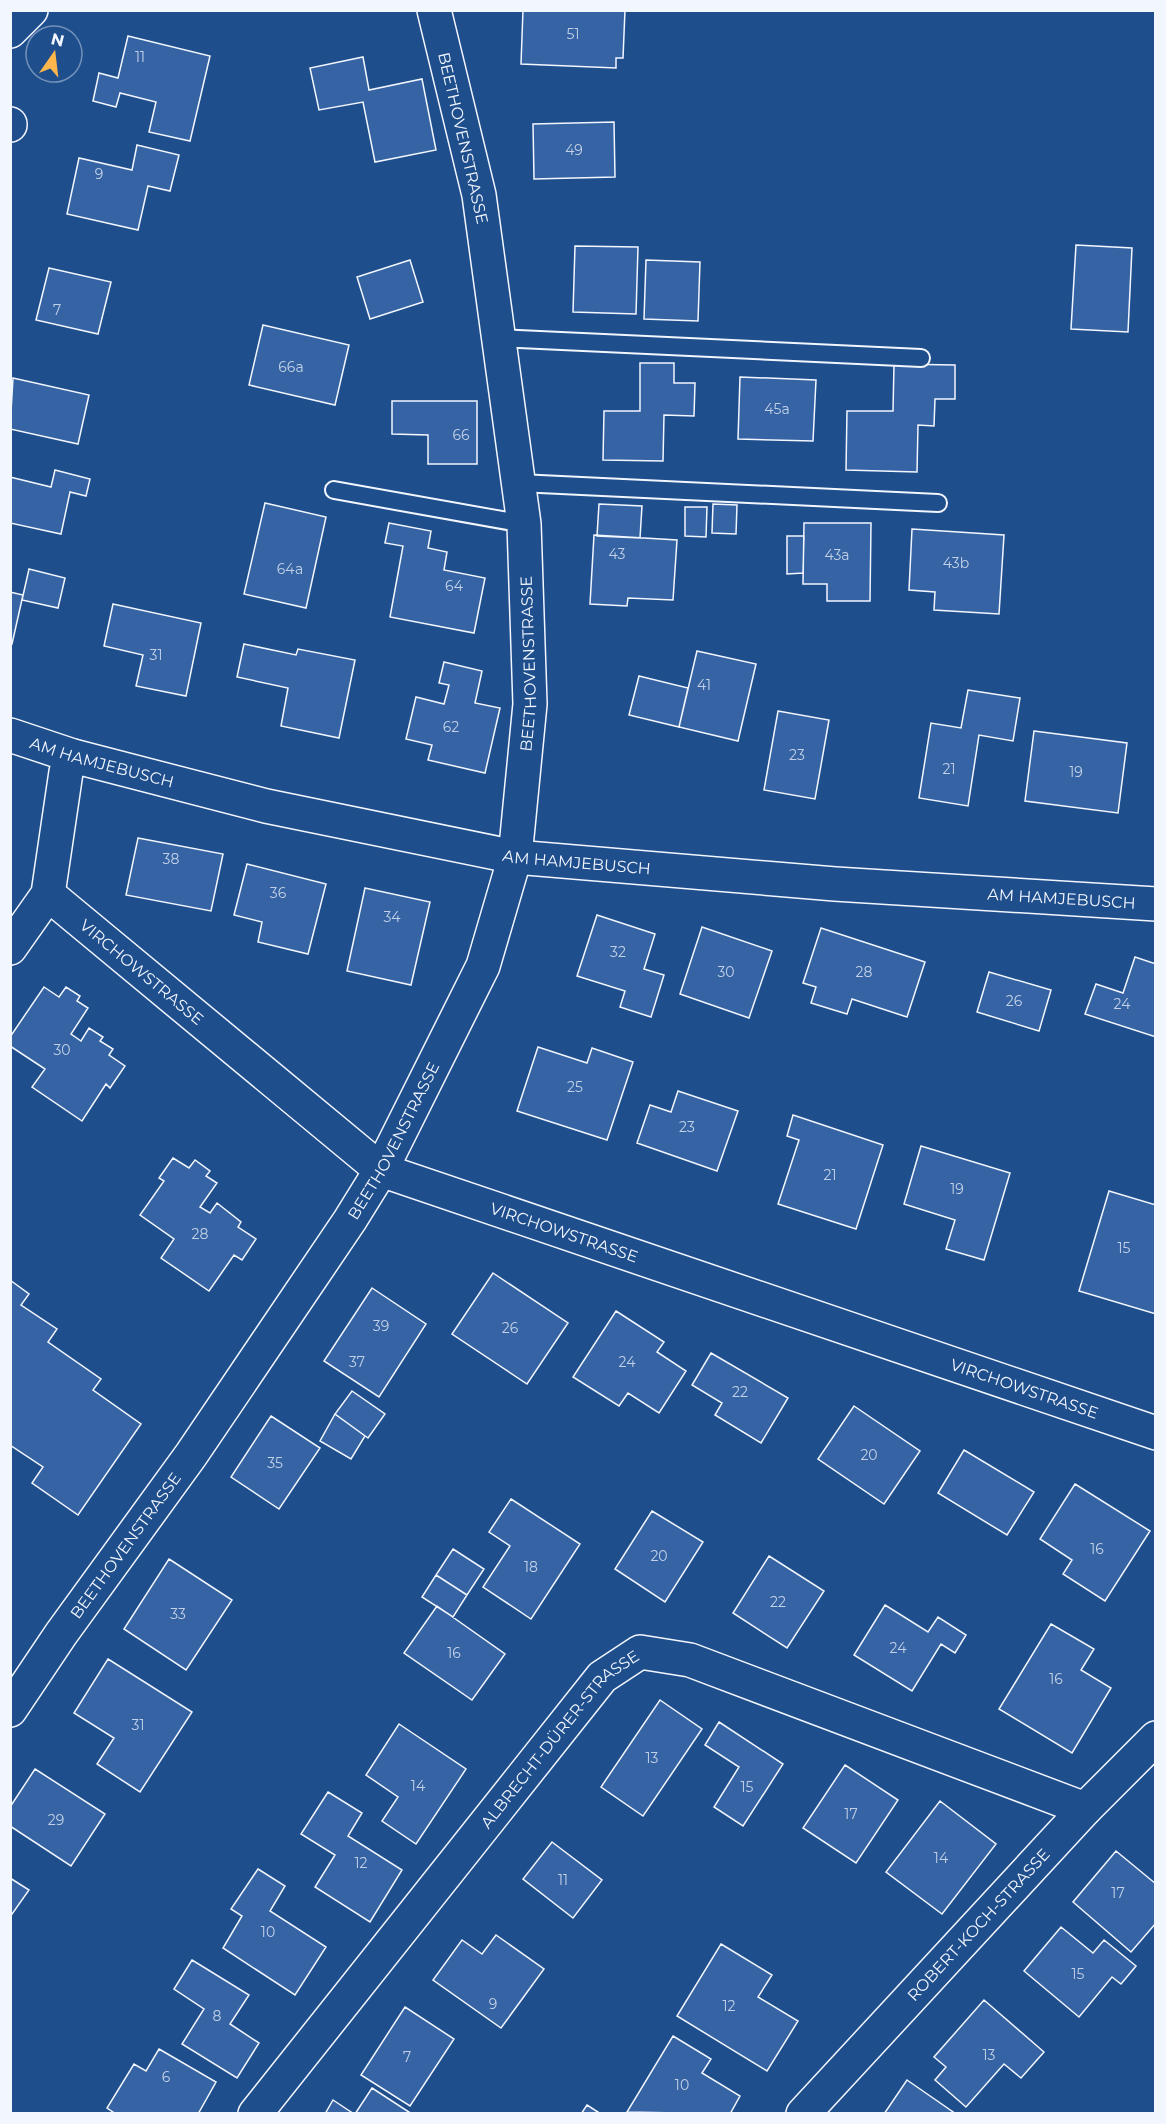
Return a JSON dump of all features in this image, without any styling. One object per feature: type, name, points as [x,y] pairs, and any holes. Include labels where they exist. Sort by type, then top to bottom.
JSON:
[{"type":"street","points":[[10,31],[31,10]]},
{"type":"street","name":"BEETHOVENSTRASSE","points":[[10,1710],[61,1634],[191,1455],[350,1220],[381,1170],[483,966],[515,857],[530,704],[524,524],[479,195],[434,10]]},
{"type":"street","name":"AM HAMJEBUSCH","points":[[10,735],[73,756],[266,806],[515,857],[846,884],[1155,904]]},
{"type":"street","points":[[10,948],[48,894],[66,772],[73,756]]},
{"type":"street","name":"VIRCHOWSTRASSE","points":[[48,894],[381,1170],[1155,1433]]},
{"type":"street","name":"ALBRECHT-DÜRER-STRASSE","points":[[255,2114],[602,1677],[640,1652],[690,1660],[1085,1809]]},
{"type":"street","name":"ROBERT-KOCH-STRASSE","points":[[803,2114],[1085,1809],[1155,1738]]},
{"type":"lane","points":[[497,338],[921,358]]},
{"type":"lane","points":[[519,483],[938,503]]},
{"type":"lane","points":[[334,490],[524,524]]},
{"type":"building","points":[[523,10],[625,10],[623,58],[616,58],[616,68],[521,64]]},
{"type":"building","points":[[128,36],[210,56],[190,141],[149,132],[156,102],[120,93],[116,107],[93,101],[99,73],[118,78]]},
{"type":"building","points":[[363,57],[369,90],[422,79],[436,150],[375,162],[363,102],[319,110],[310,68]]},
{"type":"building","points":[[614,122],[615,177],[534,179],[533,124]]},
{"type":"building","points":[[137,145],[179,155],[170,191],[148,186],[138,230],[67,214],[79,158],[132,170]]},
{"type":"building","points":[[1076,245],[1132,248],[1128,332],[1071,329]]},
{"type":"building","points":[[575,246],[638,247],[636,314],[573,312]]},
{"type":"building","points":[[410,260],[423,302],[370,319],[357,277]]},
{"type":"building","points":[[646,260],[700,262],[698,321],[644,319]]},
{"type":"building","points":[[49,268],[111,282],[98,334],[36,320]]},
{"type":"building","points":[[263,325],[349,345],[335,405],[249,385]]},
{"type":"building","points":[[640,363],[674,363],[674,383],[695,383],[694,416],[664,415],[663,461],[603,460],[604,411],[640,411]]},
{"type":"building","points":[[894,364],[955,365],[955,399],[935,399],[934,426],[918,425],[917,472],[846,470],[847,411],[893,411]]},
{"type":"building","points":[[740,377],[816,380],[813,441],[738,439]]},
{"type":"building","points":[[13,378],[89,395],[78,444],[10,429]]},
{"type":"building","points":[[392,401],[477,401],[477,464],[428,464],[428,435],[392,434]]},
{"type":"building","points":[[55,470],[90,479],[86,496],[70,492],[61,534],[10,523],[10,477],[51,487]]},
{"type":"building","points":[[265,503],[326,517],[306,608],[244,594]]},
{"type":"building","points":[[599,504],[642,506],[640,538],[597,536]]},
{"type":"building","points":[[713,504],[737,505],[736,534],[712,533]]},
{"type":"building","points":[[685,507],[707,507],[706,537],[685,536]]},
{"type":"building","points":[[389,523],[431,531],[428,548],[447,552],[444,570],[485,578],[474,633],[390,617],[403,546],[385,543]]},
{"type":"building","points":[[804,523],[871,523],[870,601],[827,601],[827,584],[803,584]]},
{"type":"building","points":[[912,529],[1004,535],[999,614],[934,610],[935,592],[909,590]]},
{"type":"building","points":[[594,535],[677,540],[673,600],[628,598],[627,606],[590,604]]},
{"type":"building","points":[[787,536],[804,536],[803,573],[787,574]]},
{"type":"building","points":[[29,569],[65,578],[58,608],[22,600]]},
{"type":"building","points":[[10,592],[23,595],[12,644],[10,643]]},
{"type":"building","points":[[113,604],[201,623],[186,696],[136,686],[143,655],[104,646]]},
{"type":"building","points":[[244,644],[296,655],[298,649],[355,660],[339,738],[281,726],[288,688],[237,677]]},
{"type":"building","points":[[697,651],[756,664],[738,741],[679,727]]},
{"type":"building","points":[[444,662],[482,671],[475,703],[500,708],[485,773],[428,760],[432,745],[406,739],[416,697],[444,704],[449,685],[439,683]]},
{"type":"building","points":[[639,676],[688,688],[679,727],[629,715]]},
{"type":"building","points":[[968,690],[1020,698],[1013,741],[979,735],[968,806],[919,798],[931,723],[961,728]]},
{"type":"building","points":[[778,711],[829,720],[815,799],[764,790]]},
{"type":"building","points":[[1034,731],[1127,743],[1118,813],[1025,801]]},
{"type":"building","points":[[138,838],[223,854],[211,911],[126,895]]},
{"type":"building","points":[[247,864],[326,884],[308,954],[258,942],[262,922],[234,915]]},
{"type":"building","points":[[365,888],[430,902],[411,985],[347,971]]},
{"type":"building","points":[[597,915],[655,934],[644,969],[664,975],[651,1017],[620,1007],[625,991],[577,976]]},
{"type":"building","points":[[702,927],[772,951],[749,1018],[680,994]]},
{"type":"building","points":[[821,928],[925,962],[907,1017],[852,999],[847,1014],[811,1003],[816,987],[803,983]]},
{"type":"building","points":[[1135,957],[1156,964],[1156,1037],[1085,1014],[1096,984],[1123,993]]},
{"type":"building","points":[[989,972],[1051,990],[1039,1031],[977,1012]]},
{"type":"building","points":[[44,987],[59,997],[66,987],[80,996],[77,1001],[88,1008],[71,1034],[81,1041],[89,1028],[103,1037],[100,1041],[113,1049],[109,1055],[125,1066],[110,1088],[106,1084],[82,1121],[32,1087],[45,1069],[10,1046],[10,1037]]},
{"type":"building","points":[[538,1047],[587,1063],[592,1048],[633,1062],[607,1140],[517,1111]]},
{"type":"building","points":[[678,1091],[738,1111],[717,1171],[637,1143],[650,1105],[671,1112]]},
{"type":"building","points":[[793,1115],[883,1145],[856,1229],[778,1204],[799,1140],[787,1136]]},
{"type":"building","points":[[921,1146],[1010,1173],[984,1260],[946,1249],[955,1220],[904,1204]]},
{"type":"building","points":[[173,1158],[189,1168],[195,1160],[210,1171],[206,1176],[217,1183],[200,1207],[210,1213],[217,1203],[241,1222],[238,1227],[256,1239],[242,1260],[234,1255],[209,1291],[161,1258],[174,1239],[140,1215],[164,1181],[159,1178]]},
{"type":"building","points":[[1109,1191],[1156,1205],[1156,1314],[1079,1291]]},
{"type":"building","points":[[493,1273],[568,1323],[527,1384],[452,1334]]},
{"type":"building","points":[[10,1280],[29,1294],[21,1305],[57,1329],[48,1342],[101,1379],[93,1390],[141,1424],[78,1515],[32,1483],[43,1467],[10,1445]]},
{"type":"building","points":[[372,1288],[426,1324],[379,1397],[324,1361]]},
{"type":"building","points":[[616,1311],[664,1342],[657,1352],[686,1371],[659,1413],[628,1393],[619,1406],[573,1377]]},
{"type":"building","points":[[711,1353],[788,1398],[761,1443],[715,1415],[722,1403],[692,1385]]},
{"type":"building","points":[[352,1391],[385,1414],[368,1438],[335,1414]]},
{"type":"building","points":[[854,1406],[920,1451],[884,1504],[818,1459]]},
{"type":"building","points":[[335,1414],[365,1436],[351,1459],[320,1441]]},
{"type":"building","points":[[271,1416],[320,1448],[279,1509],[231,1477]]},
{"type":"building","points":[[964,1450],[1034,1492],[1007,1535],[938,1493]]},
{"type":"building","points":[[1075,1484],[1150,1531],[1105,1601],[1063,1574],[1072,1560],[1040,1539]]},
{"type":"building","points":[[511,1499],[580,1544],[531,1619],[483,1587],[510,1546],[489,1532]]},
{"type":"building","points":[[652,1511],[703,1542],[665,1602],[615,1569]]},
{"type":"building","points":[[453,1549],[484,1569],[467,1595],[436,1575]]},
{"type":"building","points":[[769,1556],[824,1591],[787,1648],[733,1613]]},
{"type":"building","points":[[169,1559],[232,1600],[186,1670],[124,1629]]},
{"type":"building","points":[[436,1575],[467,1595],[453,1617],[422,1597]]},
{"type":"building","points":[[885,1605],[928,1632],[938,1617],[966,1635],[955,1653],[941,1644],[912,1691],[854,1655]]},
{"type":"building","points":[[437,1606],[505,1654],[472,1700],[404,1653]]},
{"type":"building","points":[[1051,1624],[1094,1649],[1081,1670],[1111,1688],[1072,1753],[999,1709]]},
{"type":"building","points":[[108,1659],[192,1712],[140,1792],[97,1764],[114,1738],[74,1713]]},
{"type":"building","points":[[660,1700],[702,1729],[643,1816],[601,1787]]},
{"type":"building","points":[[719,1722],[783,1764],[743,1826],[714,1807],[739,1767],[705,1745]]},
{"type":"building","points":[[399,1724],[466,1769],[416,1844],[382,1821],[398,1797],[366,1775]]},
{"type":"building","points":[[845,1765],[898,1800],[856,1863],[803,1828]]},
{"type":"building","points":[[35,1769],[105,1814],[71,1866],[10,1826],[10,1807]]},
{"type":"building","points":[[328,1792],[362,1813],[348,1836],[402,1870],[370,1922],[315,1887],[335,1855],[301,1834]]},
{"type":"building","points":[[940,1801],[996,1844],[942,1914],[886,1872]]},
{"type":"building","points":[[552,1842],[602,1880],[573,1918],[523,1879]]},
{"type":"building","points":[[1116,1851],[1156,1884],[1156,1923],[1131,1952],[1073,1902]]},
{"type":"building","points":[[258,1869],[285,1886],[270,1911],[326,1947],[295,1995],[223,1948],[242,1916],[231,1909]]},
{"type":"building","points":[[10,1878],[29,1890],[10,1917]]},
{"type":"building","points":[[1061,1927],[1093,1953],[1104,1940],[1136,1966],[1121,1984],[1112,1977],[1079,2017],[1024,1971]]},
{"type":"building","points":[[496,1935],[544,1969],[501,2028],[433,1980],[462,1940],[482,1954]]},
{"type":"building","points":[[721,1944],[772,1975],[758,1997],[798,2021],[767,2071],[677,2016]]},
{"type":"building","points":[[192,1960],[249,1995],[230,2024],[259,2043],[237,2078],[182,2044],[204,2009],[174,1989]]},
{"type":"building","points":[[984,2000],[1044,2052],[1021,2078],[1004,2064],[966,2107],[935,2080],[946,2067],[934,2057]]},
{"type":"building","points":[[405,2007],[454,2039],[410,2106],[361,2075]]},
{"type":"building","points":[[673,2036],[711,2059],[702,2073],[740,2096],[730,2114],[627,2112]]},
{"type":"building","points":[[159,2049],[216,2082],[198,2114],[116,2114],[107,2108],[134,2064],[146,2071]]},
{"type":"building","points":[[907,2080],[956,2114],[884,2114]]},
{"type":"building","points":[[372,2088],[412,2114],[355,2114]]},
{"type":"building","points":[[333,2100],[354,2114],[325,2114]]},
{"type":"building","points":[[587,2105],[601,2114],[581,2114]]}]
